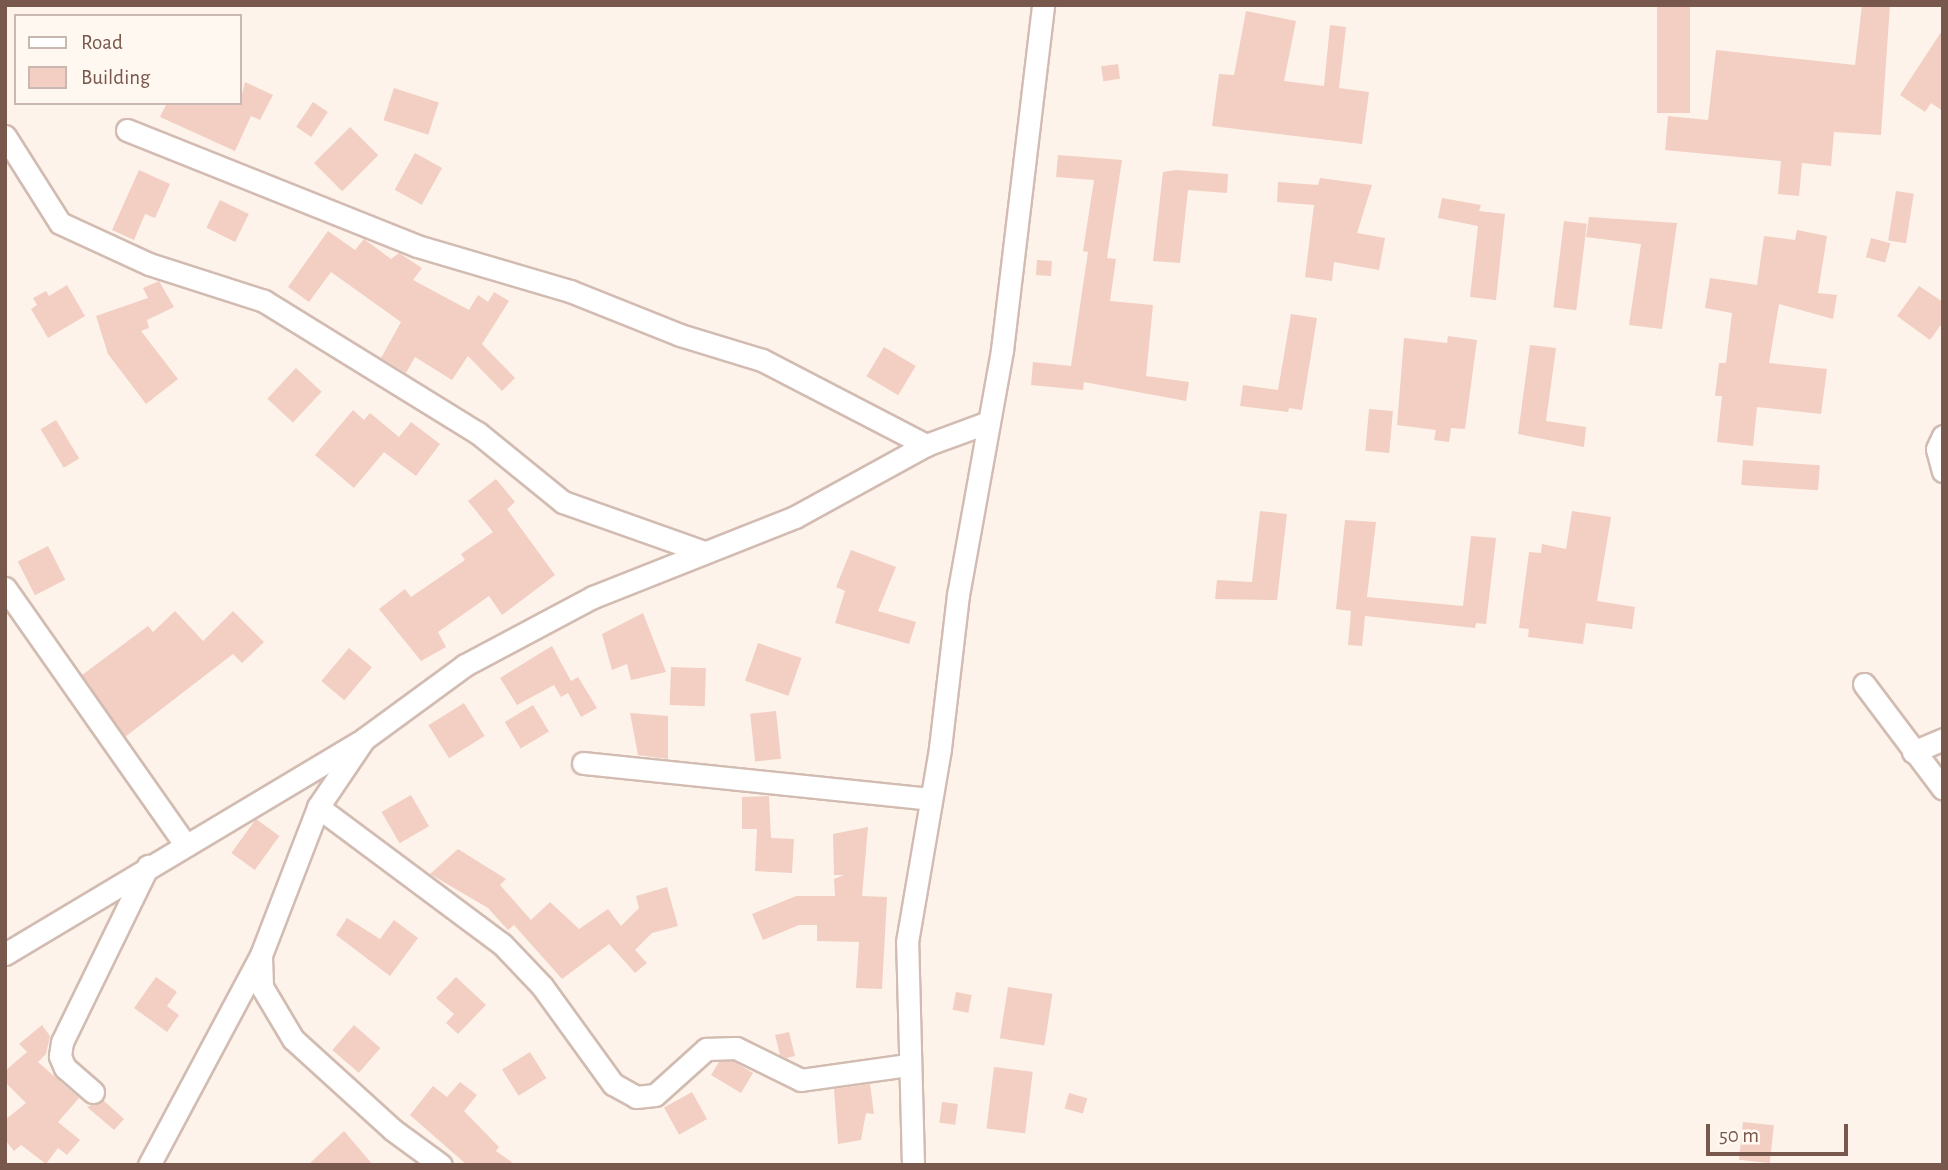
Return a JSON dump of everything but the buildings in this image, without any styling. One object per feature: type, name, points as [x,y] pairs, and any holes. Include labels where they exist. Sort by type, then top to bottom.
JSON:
[{"type":"street","points":[[913,1165],[908,1065],[907,942],[1004,338],[1043,5]]},
{"type":"street","points":[[127,130],[417,246],[570,291],[680,335],[762,360],[926,445]]},
{"type":"street","points":[[5,136],[60,223],[149,264],[264,301],[478,433],[563,502],[704,552]]},
{"type":"street","points":[[5,954],[184,843],[364,739],[465,665],[593,597],[807,511],[926,445],[989,422]]},
{"type":"street","points":[[1943,436],[1937,449],[1943,471]]},
{"type":"street","points":[[7,599],[184,843]]},
{"type":"street","points":[[1864,684],[1943,789]]},
{"type":"street","points":[[149,1165],[261,955],[318,807],[364,739]]},
{"type":"street","points":[[1913,752],[1943,739]]},
{"type":"street","points":[[583,763],[929,799]]},
{"type":"street","points":[[318,807],[502,944],[542,986],[613,1084],[636,1097],[655,1095],[706,1049],[736,1048],[800,1080],[908,1065]]},
{"type":"street","points":[[93,1092],[65,1068],[60,1056],[62,1042],[148,866]]},
{"type":"street","points":[[261,955],[262,987],[293,1039],[393,1130],[441,1165]]}]
